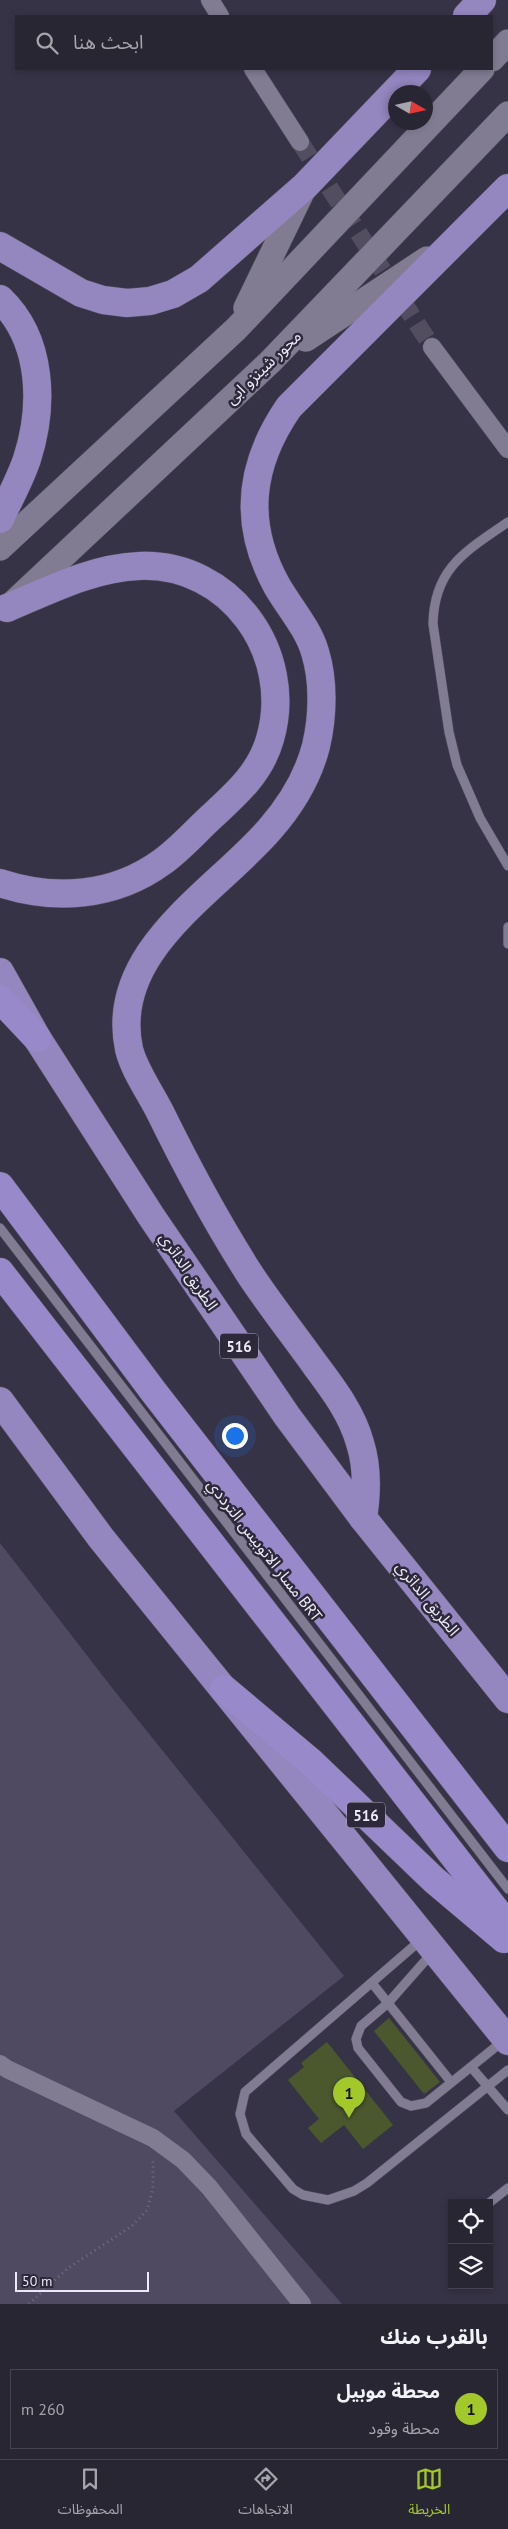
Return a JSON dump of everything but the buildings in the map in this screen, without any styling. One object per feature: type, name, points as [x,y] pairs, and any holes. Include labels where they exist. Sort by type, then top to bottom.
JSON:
[{"type":"highway","points":[[468,15],[482,0]]},
{"type":"highway","points":[[0,246],[81,293],[104,300],[127,303],[150,301],[173,294],[199,279],[305,186],[416,70]]},
{"type":"highway","points":[[362,1518],[366,1500],[364,1462],[355,1428],[338,1396],[251,1276],[218,1222],[130,1052],[128,1018],[134,985],[153,947],[274,825],[289,806],[305,778],[316,747],[321,715],[321,682],[315,650],[265,563],[257,537],[253,509],[255,482],[262,455],[273,430],[289,407],[508,188]]},
{"type":"highway","points":[[0,299],[19,322],[29,341],[37,389],[33,438],[26,461],[0,519]]},
{"type":"highway","points":[[0,883],[40,893],[62,895],[98,891],[126,882],[163,862],[242,788],[254,774],[270,740],[274,722],[275,684],[266,648],[247,616],[234,602],[204,580],[187,572],[141,566],[118,567],[95,572],[3,611]]},
{"type":"highway","name":"الطريق الدائري","points":[[0,972],[37,1038],[156,1224],[287,1416],[362,1518],[508,1699]]},
{"type":"highway","points":[[0,1000],[37,1038]]},
{"type":"highway","points":[[0,1186],[153,1391],[508,1848]]},
{"type":"highway","name":"516","points":[[0,1272],[508,1926]]},
{"type":"highway","name":"516","points":[[0,1401],[9,1425],[507,2040]]},
{"type":"highway","name":"516","points":[[224,1689],[311,1762],[434,1880],[508,1942]]},
{"type":"main road","points":[[493,58],[508,42]]},
{"type":"main road","points":[[0,548],[236,329],[481,70]]},
{"type":"main road","name":"محور شينزو ابى","points":[[3,611],[270,362],[508,114]]},
{"type":"main road","points":[[236,329],[305,186]]},
{"type":"main road","points":[[270,362],[454,242]]},
{"type":"street","points":[[210,0],[219,15]]},
{"type":"street","points":[[254,70],[300,142]]},
{"type":"street","points":[[432,347],[508,449]]},
{"type":"street","points":[[0,2064],[154,2138],[183,2160],[208,2187],[302,2304]]},
{"type":"lane","points":[[508,522],[465,552],[453,563],[438,591],[434,607],[433,624],[457,765],[480,818],[508,866]]},
{"type":"lane","points":[[508,927],[508,944]]},
{"type":"lane","name":"مسار الاتوبيس الترددي BRT","points":[[0,1228],[508,1889]]},
{"type":"lane","points":[[429,1944],[372,1983],[245,2092],[242,2099],[241,2121],[246,2134],[293,2189],[303,2195],[328,2200],[354,2191],[367,2183],[508,2070]]},
{"type":"lane","points":[[429,1944],[388,2003],[359,2030],[356,2039],[358,2048],[402,2102],[411,2106],[426,2103],[507,2040]]},
{"type":"lane","points":[[372,1983],[451,2082]]},
{"type":"lane","points":[[471,2067],[508,2110]]},
{"type":"lane","points":[[493,2200],[508,2188]]},
{"type":"path","points":[[29,2304],[68,2268],[132,2226],[147,2210],[153,2189],[154,2138]]},
{"type":"shaded area","points":[[0,1543],[113,1689],[344,1976],[174,2111],[342,2304],[0,2304]]},
{"type":"tunnel","points":[[300,142],[432,347]]},
{"type":"place","name":"محطة موبيل","points":[[349,2118]]}]
